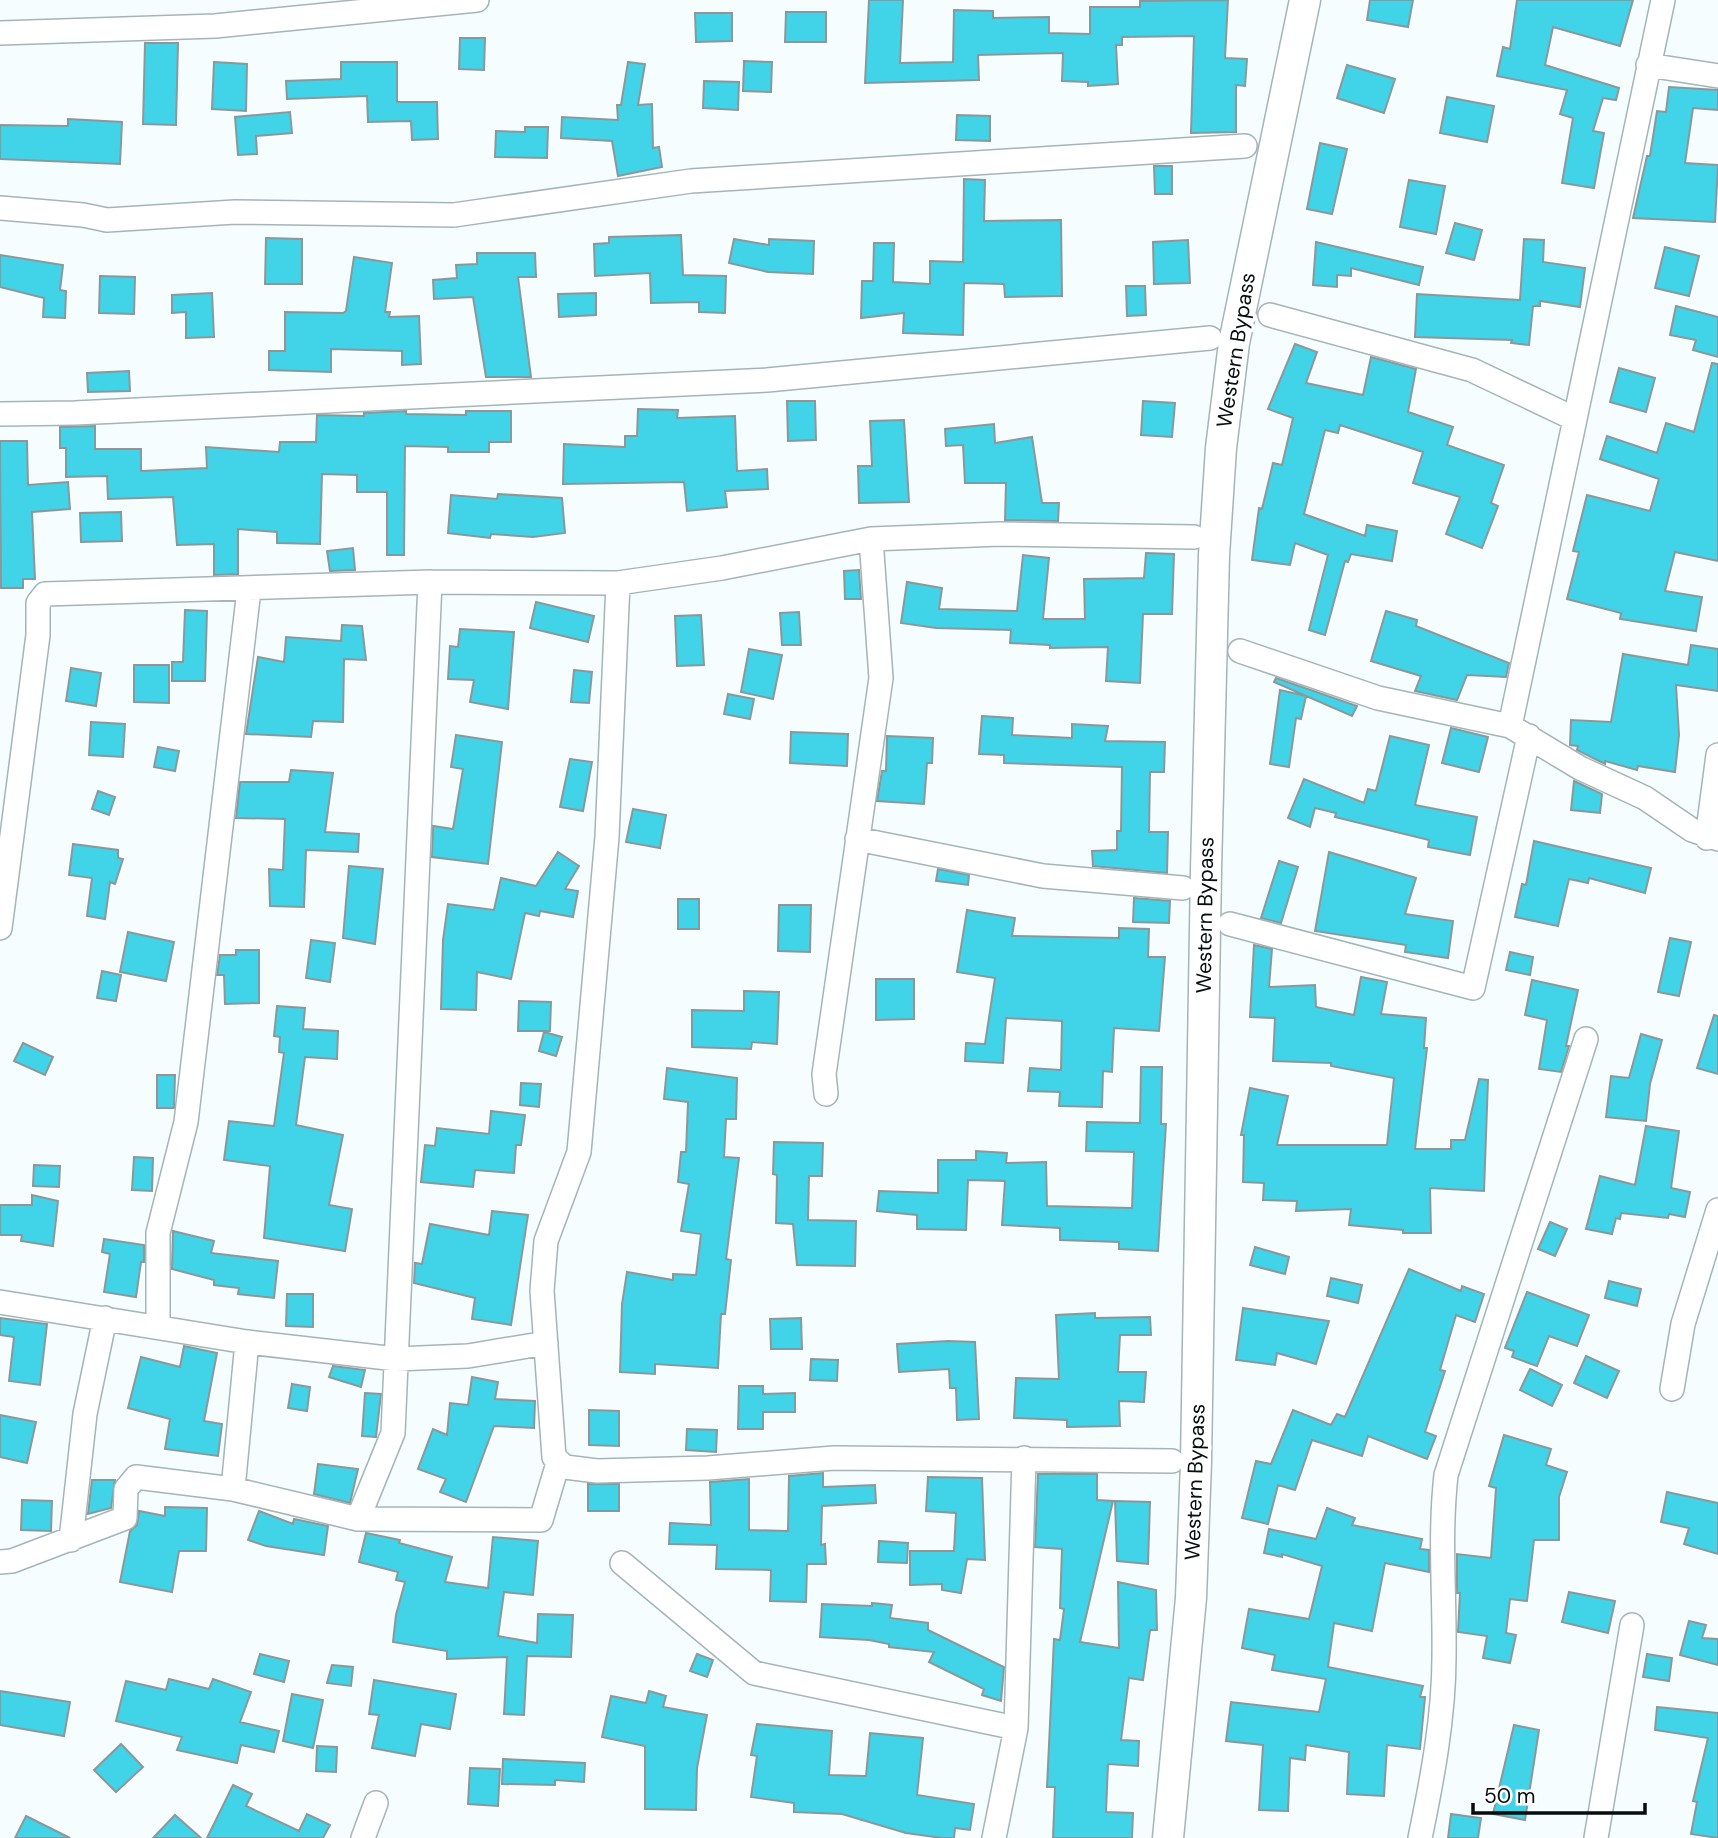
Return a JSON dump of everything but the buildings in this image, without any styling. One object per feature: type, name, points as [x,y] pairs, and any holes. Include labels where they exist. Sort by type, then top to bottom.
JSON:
[{"type":"main road","name":"Western Bypass","points":[[1168,1838],[1191,1598],[1196,1462],[1205,897],[1214,555],[1221,448],[1239,316],[1305,0]]},
{"type":"street","points":[[0,33],[215,26],[477,0]]},
{"type":"street","points":[[1230,924],[1473,988],[1575,419],[1620,217],[1663,0]]},
{"type":"street","points":[[1648,65],[1718,76]]},
{"type":"street","points":[[0,208],[83,215],[107,220],[235,212],[454,215],[691,181],[1245,146]]},
{"type":"street","points":[[1270,315],[1472,370],[1575,419]]},
{"type":"street","points":[[0,414],[75,413],[767,380],[1210,338]]},
{"type":"street","points":[[0,928],[38,635],[38,603],[45,594],[249,590],[430,582],[618,583],[722,568],[871,539],[1000,534],[1195,537]]},
{"type":"street","points":[[825,1094],[824,1074],[881,678],[871,539]]},
{"type":"street","points":[[358,1520],[393,1433],[430,582]]},
{"type":"street","points":[[618,583],[607,837],[579,1152],[546,1241],[542,1291],[554,1457],[558,1463],[597,1471],[708,1468],[834,1458],[1172,1461]]},
{"type":"street","points":[[158,1327],[158,1233],[186,1122],[249,590]]},
{"type":"street","points":[[1240,652],[1378,698],[1520,731],[1580,768],[1645,798],[1672,819],[1712,839],[1718,755]]},
{"type":"street","points":[[857,839],[1043,876],[1183,888]]},
{"type":"street","points":[[1420,1838],[1430,1789],[1444,1660],[1440,1530],[1446,1475],[1586,1039]]},
{"type":"street","points":[[1672,1389],[1683,1324],[1718,1210]]},
{"type":"street","points":[[0,1302],[247,1342],[396,1359],[468,1356],[547,1343]]},
{"type":"street","points":[[71,1539],[85,1414],[105,1318]]},
{"type":"street","points":[[233,1489],[247,1342]]},
{"type":"street","points":[[994,1838],[1016,1728],[1024,1458]]},
{"type":"street","points":[[0,1562],[12,1561],[125,1518],[126,1489],[136,1477],[233,1489],[358,1520],[541,1520],[558,1463]]},
{"type":"street","points":[[622,1563],[754,1673],[1016,1728]]},
{"type":"street","points":[[1596,1838],[1632,1625]]},
{"type":"street","points":[[363,1838],[376,1802]]}]
